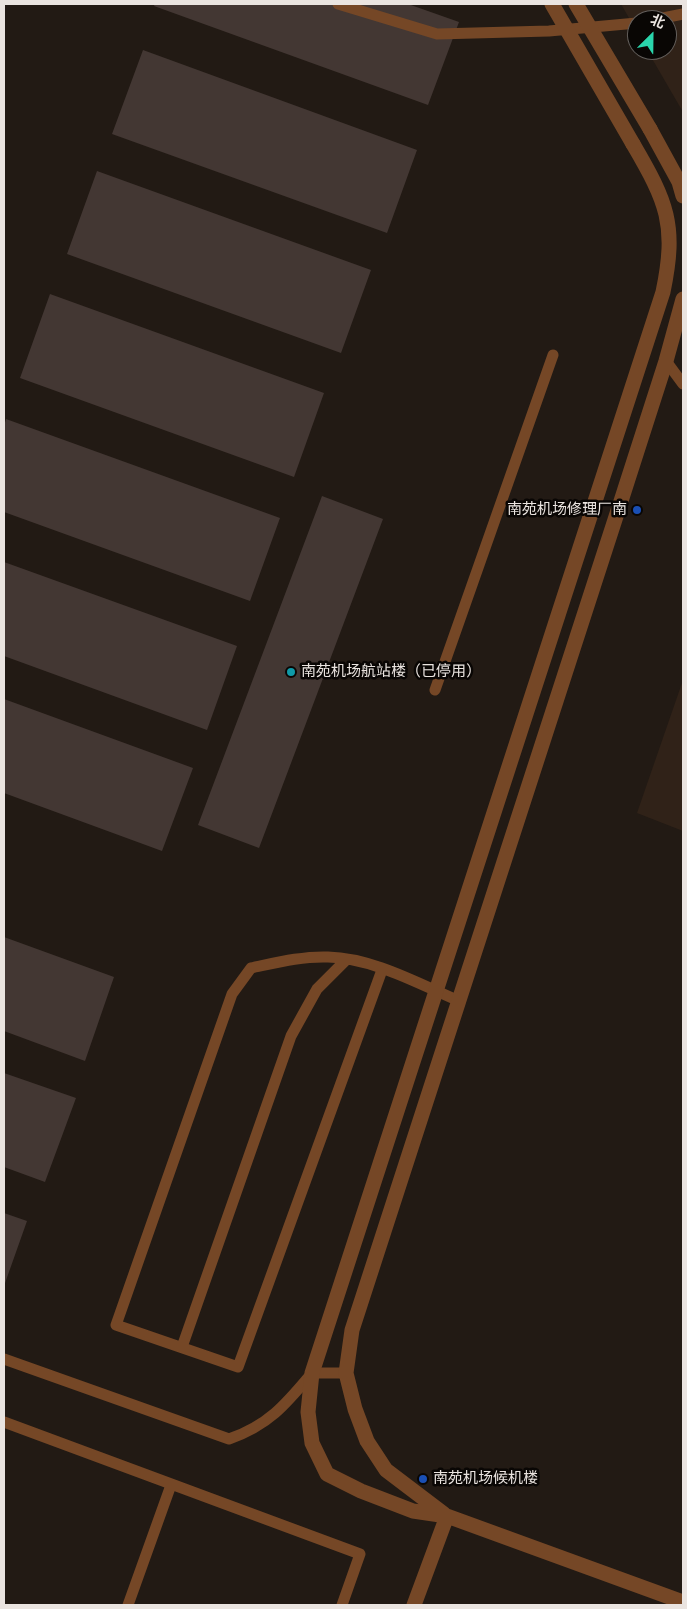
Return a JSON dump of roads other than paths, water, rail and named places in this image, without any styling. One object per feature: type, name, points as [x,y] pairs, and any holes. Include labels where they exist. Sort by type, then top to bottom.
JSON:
[{"type":"street","points":[[552,4],[653,178],[665,208],[670,234],[670,259],[663,292],[438,992],[312,1373],[308,1412],[312,1443],[328,1474],[361,1491],[413,1511],[447,1516],[683,1602]]},
{"type":"street","points":[[576,4],[650,129],[679,182],[683,196]]},
{"type":"street","points":[[447,1516],[386,1470],[367,1442],[346,1373],[352,1330],[666,361],[683,299]]},
{"type":"street","points":[[414,1605],[447,1516]]},
{"type":"lane","points":[[338,4],[437,34],[549,31],[627,25]]},
{"type":"lane","points":[[435,690],[554,355]]},
{"type":"lane","points":[[666,361],[683,384]]},
{"type":"lane","points":[[382,970],[238,1367],[116,1325],[232,994],[251,968],[283,961],[328,956],[369,964],[459,1001]]},
{"type":"lane","points":[[182,1347],[291,1036],[317,989],[346,960]]},
{"type":"lane","points":[[4,1359],[230,1439],[252,1431],[283,1408],[312,1373],[346,1373]]},
{"type":"lane","points":[[4,1422],[360,1554],[342,1605]]},
{"type":"lane","points":[[128,1605],[171,1485]]},
{"type":"place","name":"南苑机场修理厂南","points":[[637,510]]},
{"type":"place","name":"南苑机场航站楼（已停用）","points":[[291,672]]},
{"type":"place","name":"南苑机场候机楼","points":[[423,1479]]}]
